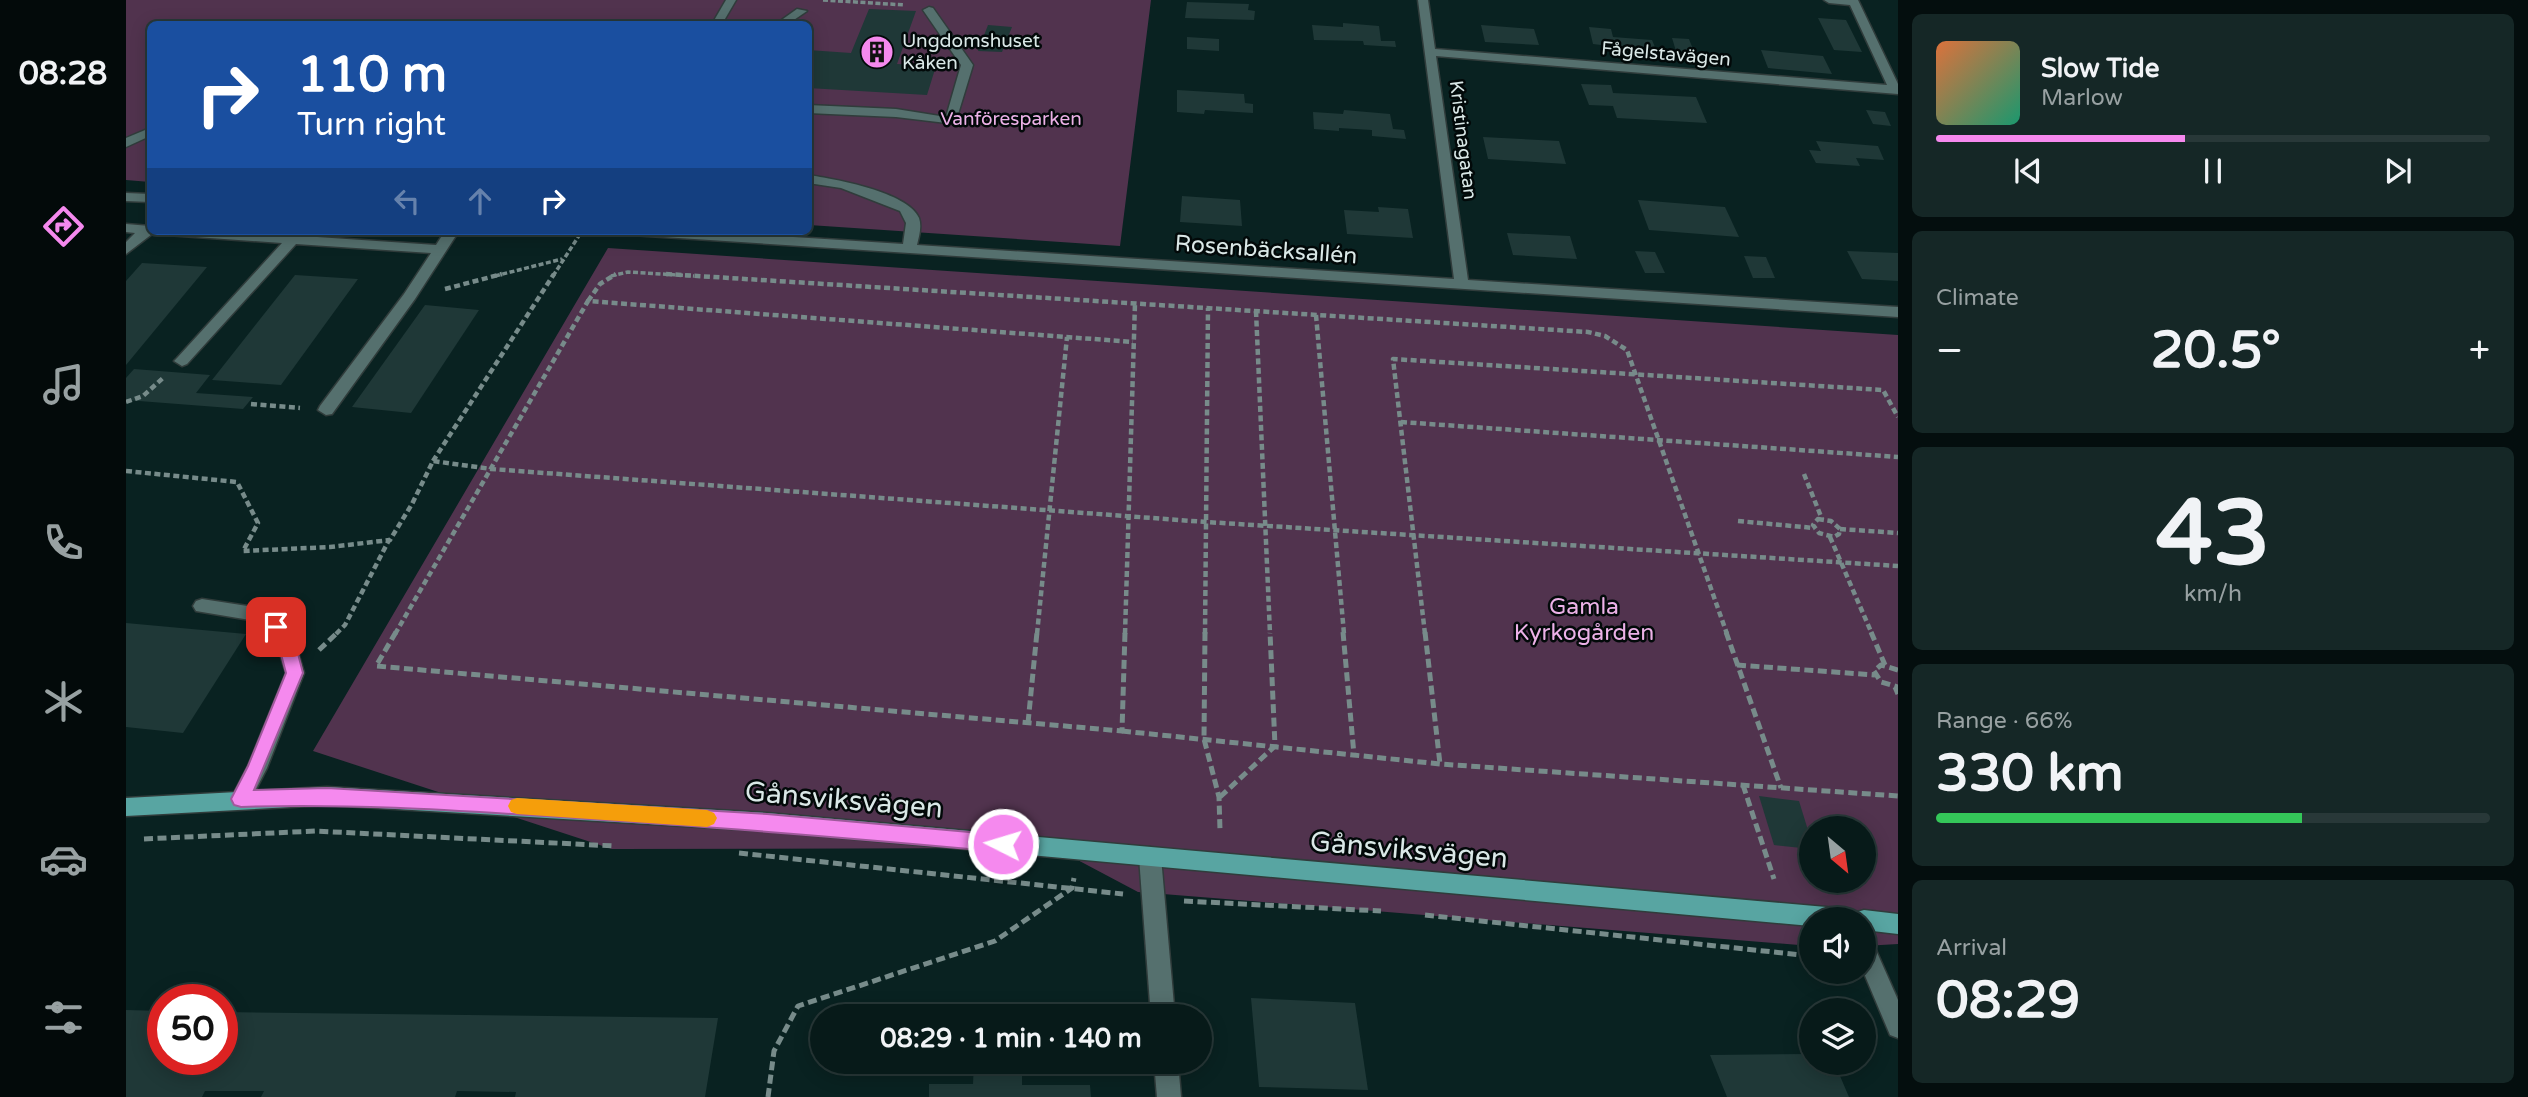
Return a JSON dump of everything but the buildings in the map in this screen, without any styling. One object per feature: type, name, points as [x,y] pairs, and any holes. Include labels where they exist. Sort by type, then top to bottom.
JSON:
[{"type":"main road","name":"Gånsviksvägen","points":[[126,807],[327,796],[767,822],[1799,915]]},
{"type":"main road","points":[[1876,921],[1898,924]]},
{"type":"street","points":[[718,21],[731,0]]},
{"type":"street","name":"Kristinagatan","points":[[1423,0],[1462,285]]},
{"type":"street","points":[[1829,0],[1853,1],[1897,90]]},
{"type":"street","points":[[812,109],[896,113],[951,121],[967,65],[929,10]]},
{"type":"street","points":[[786,21],[801,11]]},
{"type":"street","name":"Fågelstavägen","points":[[1432,52],[1897,90]]},
{"type":"street","points":[[126,143],[147,133]]},
{"type":"street","points":[[812,180],[844,184],[905,208],[912,216],[915,229],[908,250]]},
{"type":"street","points":[[126,197],[147,198]]},
{"type":"street","points":[[126,228],[147,230]]},
{"type":"street","points":[[126,250],[147,231]]},
{"type":"street","points":[[230,235],[439,249]]},
{"type":"street","points":[[326,410],[410,296],[449,235]]},
{"type":"street","name":"Rosenbäcksallén","points":[[690,235],[1898,312]]},
{"type":"street","points":[[183,361],[293,239]]},
{"type":"street","points":[[202,606],[254,614],[276,627],[288,646],[295,673],[257,768],[241,799]]},
{"type":"street","points":[[1150,857],[1162,1004]]},
{"type":"street","points":[[1876,976],[1898,1027]]},
{"type":"street","points":[[1167,1074],[1169,1097]]},
{"type":"path","points":[[820,0],[922,6],[929,10]]},
{"type":"path","points":[[295,673],[345,625],[390,540],[412,505],[433,461],[579,235]]},
{"type":"path","points":[[410,296],[562,259]]},
{"type":"path","points":[[1781,788],[1627,350],[1605,336],[1588,332],[613,273],[599,283],[588,301],[376,666],[1122,731],[1440,764],[1781,788],[1898,796]]},
{"type":"path","points":[[588,301],[1133,342]]},
{"type":"path","points":[[1122,731],[1135,303]]},
{"type":"path","points":[[1208,308],[1204,739],[1219,797],[1220,830]]},
{"type":"path","points":[[1256,311],[1275,747]]},
{"type":"path","points":[[1316,315],[1354,755]]},
{"type":"path","points":[[1028,723],[1067,337]]},
{"type":"path","points":[[1440,764],[1393,359],[1883,390],[1898,417]]},
{"type":"path","points":[[126,402],[143,396]]},
{"type":"path","points":[[251,404],[326,410]]},
{"type":"path","points":[[1401,422],[1898,457]]},
{"type":"path","points":[[433,461],[491,469],[1206,522],[1898,566]]},
{"type":"path","points":[[126,471],[237,482],[258,523],[243,551],[330,547],[390,540]]},
{"type":"path","points":[[1804,474],[1822,519]]},
{"type":"path","points":[[1814,528],[1815,520],[1822,519],[1835,523],[1840,529],[1898,533]]},
{"type":"path","points":[[1738,521],[1814,528],[1830,537],[1885,665]]},
{"type":"path","points":[[1830,537],[1837,536],[1840,529]]},
{"type":"path","points":[[1737,665],[1875,675],[1881,682],[1896,687],[1898,694]]},
{"type":"path","points":[[1875,675],[1877,666],[1885,665],[1898,670]]},
{"type":"path","points":[[1219,797],[1275,747]]},
{"type":"path","points":[[1743,785],[1774,879]]},
{"type":"path","points":[[139,839],[315,831],[627,847]]},
{"type":"path","points":[[735,853],[1219,904],[1388,911]]},
{"type":"path","points":[[768,1097],[774,1051],[798,1006],[995,941],[1072,888]]},
{"type":"path","points":[[1416,914],[1799,955]]},
{"type":"green space","name":"Vanföresparken","points":[[126,0],[1151,0],[1120,246],[812,225],[812,21],[147,21],[147,182],[126,180]]},
{"type":"green space","name":"Gamla Kyrkogården","points":[[608,248],[1898,335],[1898,944],[1876,945],[1876,907],[1799,907],[1799,945],[1138,892],[1055,848],[612,849],[313,751]]},
{"type":"slow traffic","points":[[517,806],[707,818]]},
{"type":"place","name":"Ungdomshuset Kåken","points":[[877,52]]},
{"type":"route","points":[[276,627],[288,646],[295,673],[257,768],[241,799],[327,796],[481,804],[767,822],[1003,844]]}]
